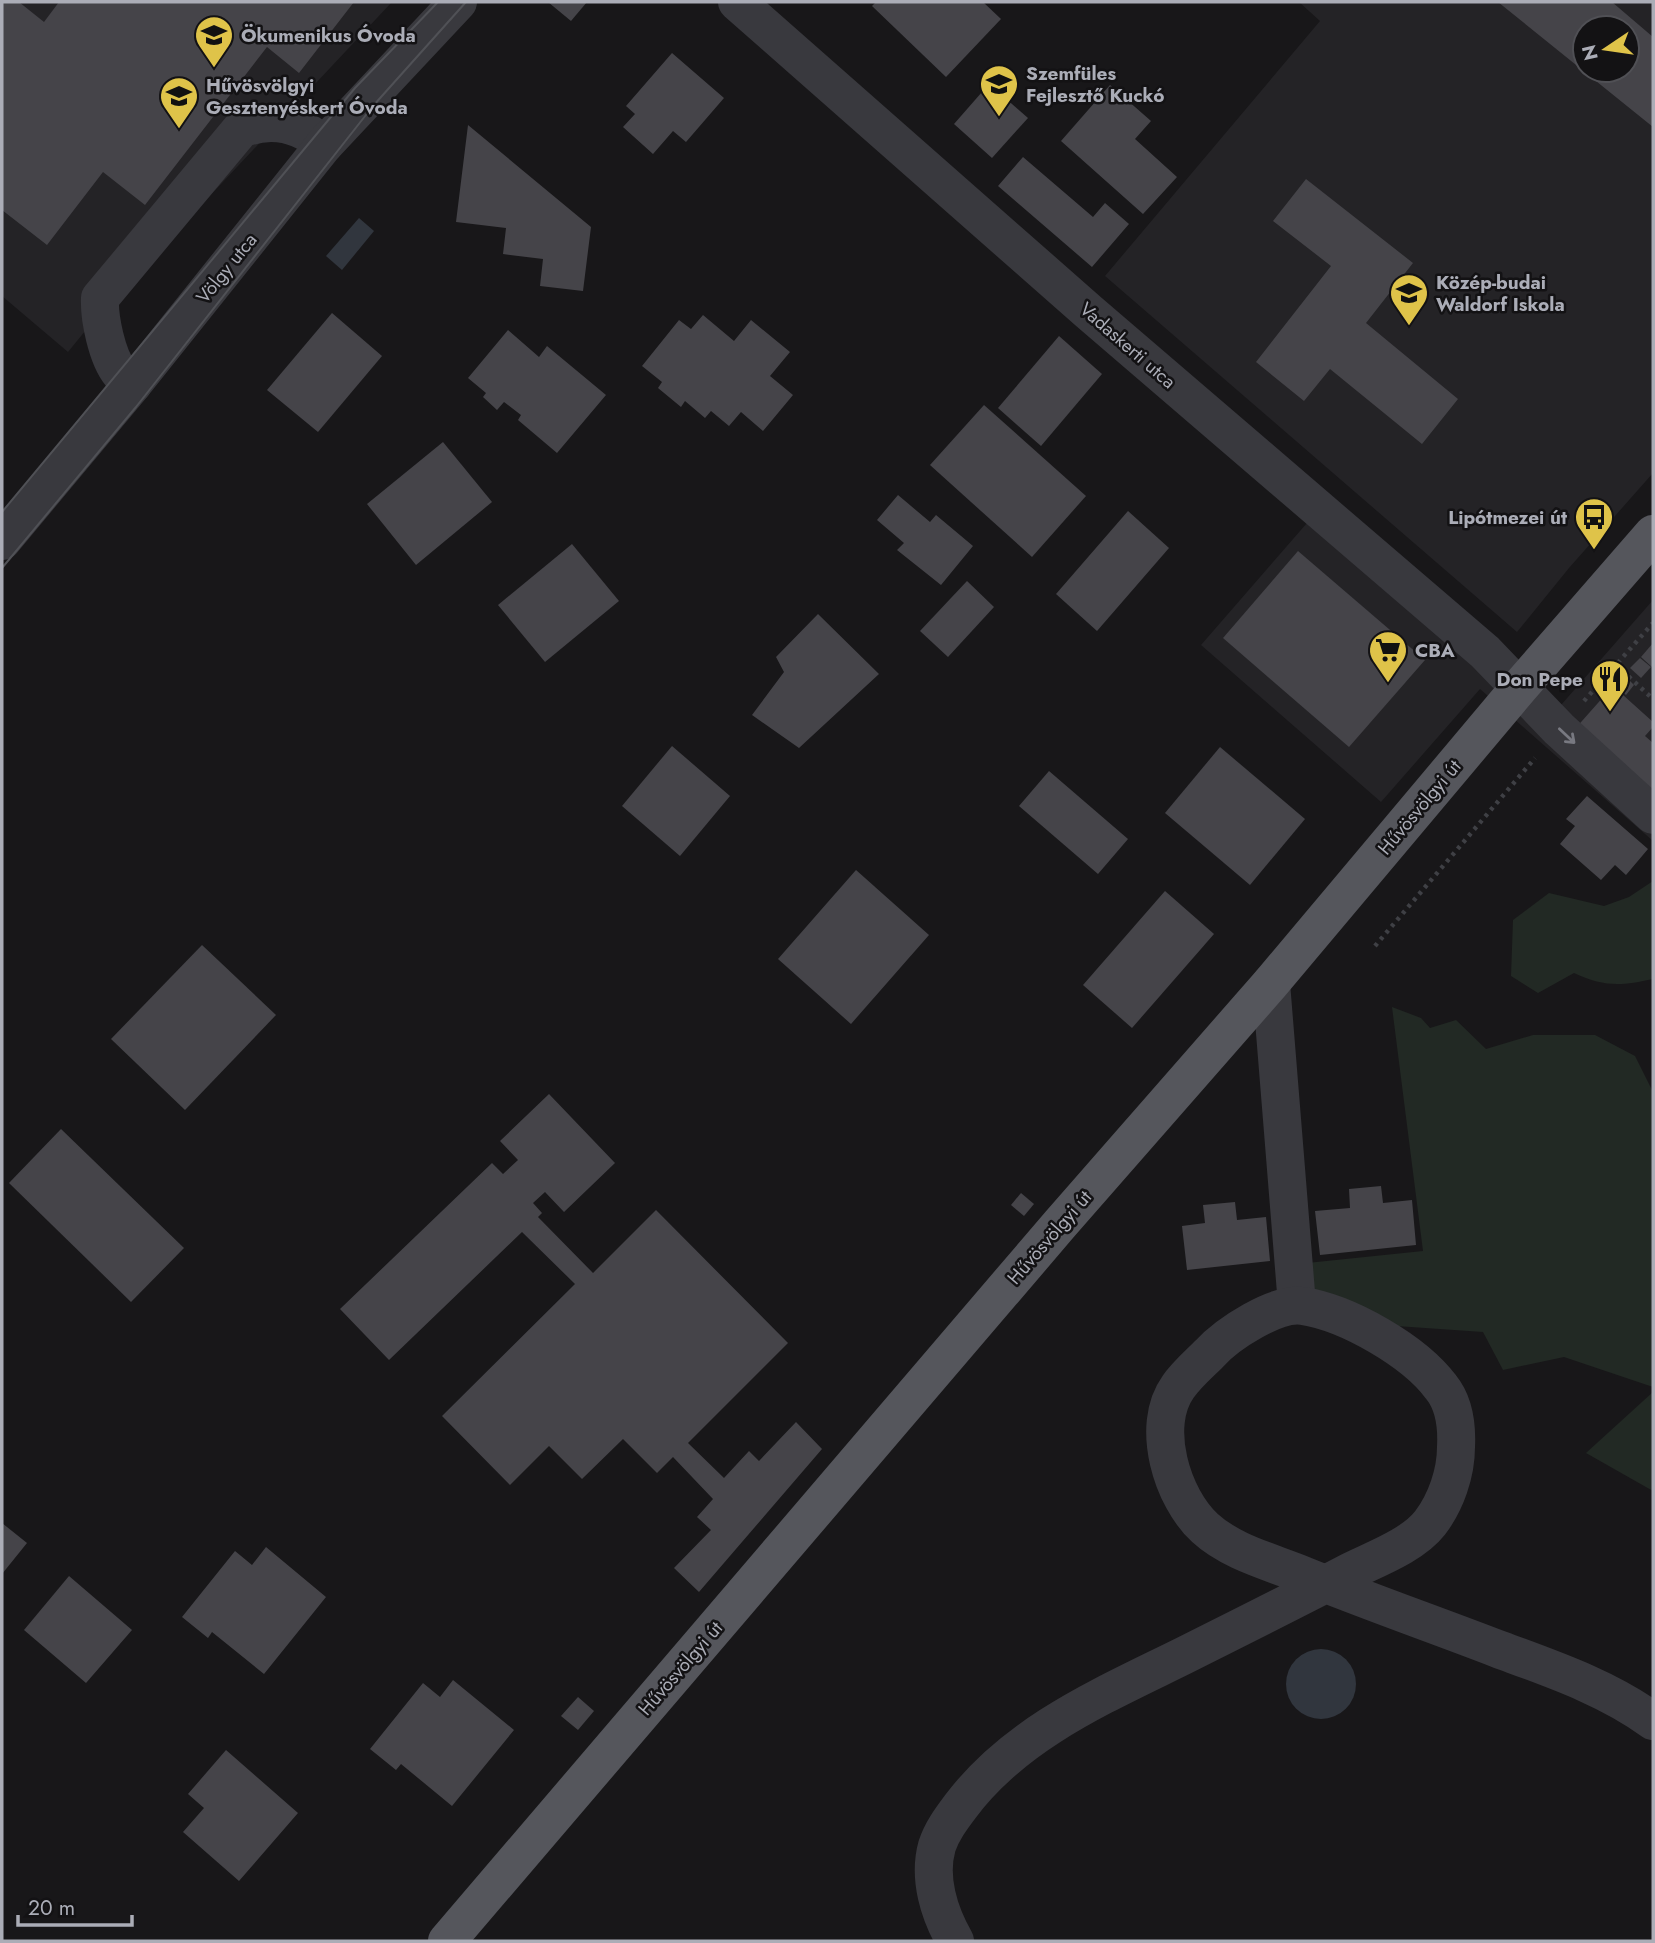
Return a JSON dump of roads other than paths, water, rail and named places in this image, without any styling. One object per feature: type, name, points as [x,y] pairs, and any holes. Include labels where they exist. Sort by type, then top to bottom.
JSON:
[{"type":"main road","name":"Hűvösvölgyi út","points":[[447,1941],[1060,1224],[1271,983],[1653,534]]},
{"type":"street","name":"Völgy utca","points":[[2,541],[133,384],[324,145],[458,2]]},
{"type":"street","name":"Vadaskerti utca","points":[[737,2],[1089,313],[1485,652],[1520,688]]},
{"type":"street","points":[[133,384],[118,371],[111,353],[99,314],[100,298],[241,129],[264,123],[289,124],[300,127],[324,145]]},
{"type":"street","points":[[1520,688],[1559,729],[1653,815]]},
{"type":"street","points":[[1271,983],[1297,1305]]},
{"type":"street","points":[[955,1941],[937,1903],[934,1875],[936,1848],[946,1824],[978,1783],[1016,1749],[1069,1713],[1325,1584],[1403,1544],[1428,1525],[1448,1492],[1456,1461],[1457,1425],[1445,1390],[1415,1357],[1330,1312],[1297,1305],[1272,1310],[1215,1347],[1177,1387],[1170,1403],[1166,1426],[1169,1464],[1182,1500],[1207,1531],[1232,1546],[1325,1584],[1595,1685],[1653,1721]]},
{"type":"tram line","points":[[2,512],[355,88],[438,2]]},
{"type":"tram line","points":[[2,568],[136,407],[373,106],[466,2]]},
{"type":"place","name":"Ökumenikus Óvoda","points":[[214,69]]},
{"type":"place","name":"Szemfüles Fejlesztő Kuckó","points":[[999,118]]},
{"type":"place","name":"Hűvösvölgyi Gesztenyéskert Óvoda","points":[[179,130]]},
{"type":"place","name":"Közép-budai Waldorf Iskola","points":[[1409,327]]},
{"type":"place","name":"Lipótmezei út","points":[[1594,551]]},
{"type":"place","name":"CBA","points":[[1388,684]]},
{"type":"place","name":"Don Pepe","points":[[1610,713]]}]
